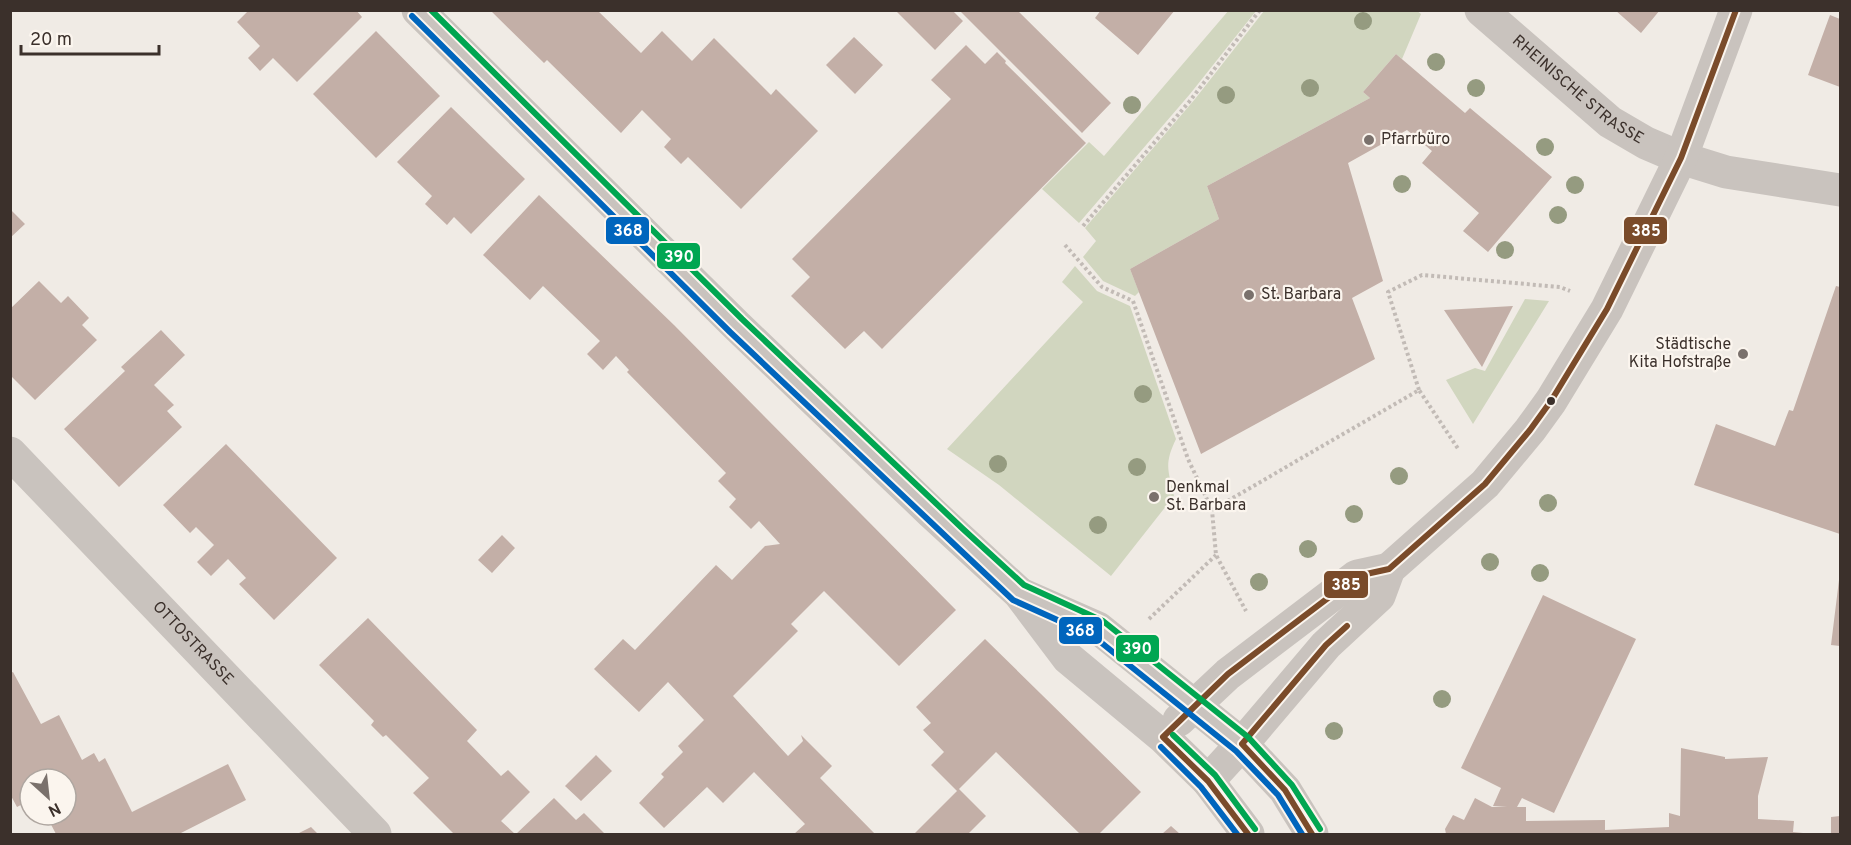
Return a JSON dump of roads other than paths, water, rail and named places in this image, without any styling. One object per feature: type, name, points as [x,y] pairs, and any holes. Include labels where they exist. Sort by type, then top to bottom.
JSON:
[{"type":"street","points":[[418,10],[736,325],[1019,593],[1068,658],[1163,737],[1208,781],[1248,834]]},
{"type":"street","name":"RHEINISCHE STRASSE","points":[[1481,10],[1610,122],[1646,143],[1681,158],[1726,172],[1840,190]]},
{"type":"street","points":[[1208,781],[1326,645],[1379,596],[1389,569],[1485,484],[1551,401],[1607,309],[1681,158],[1736,10]]},
{"type":"street","name":"OTTOSTRASSE","points":[[10,453],[375,834]]},
{"type":"street","points":[[1163,737],[1193,706],[1265,644],[1358,576],[1389,569]]},
{"type":"street","points":[[1019,593],[1098,628],[1242,744],[1285,790],[1312,834]]},
{"type":"place","name":"Pfarrbüro","points":[[1369,140]]},
{"type":"place","name":"St. Barbara","points":[[1249,295]]},
{"type":"place","name":"Städtische Kita Hofstraße","points":[[1743,354]]},
{"type":"place","name":"Denkmal St. Barbara","points":[[1154,497]]}]
